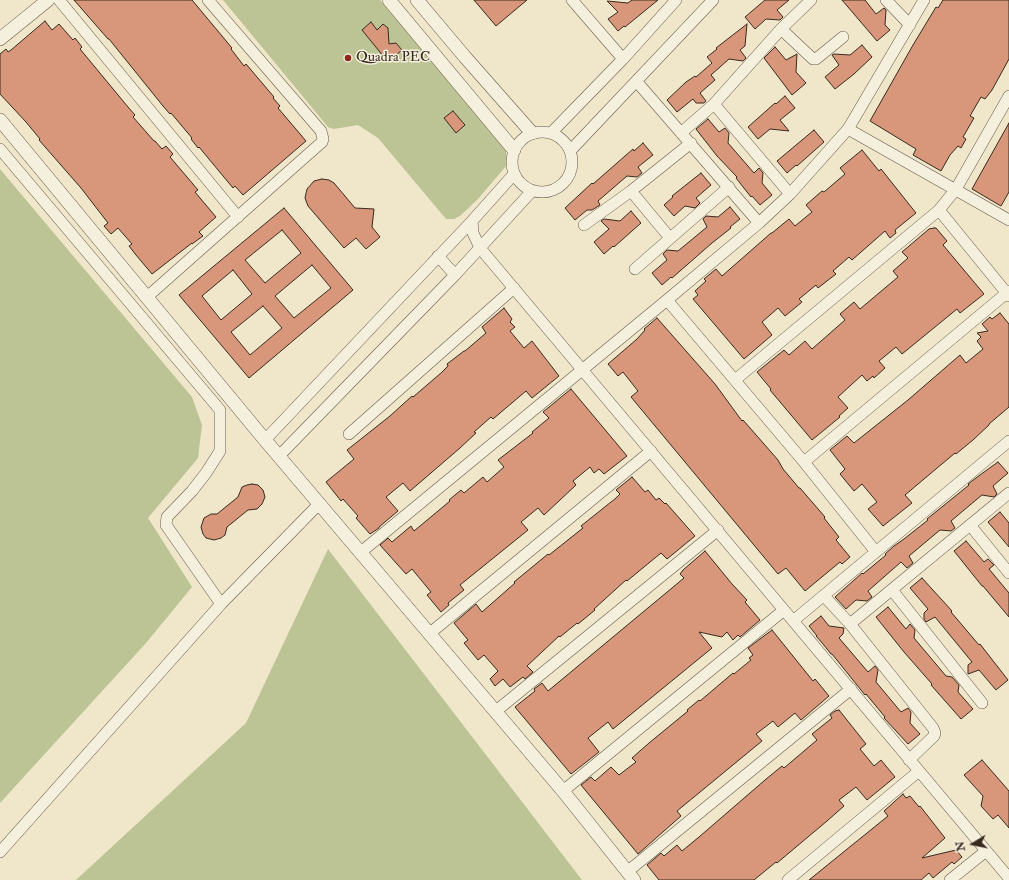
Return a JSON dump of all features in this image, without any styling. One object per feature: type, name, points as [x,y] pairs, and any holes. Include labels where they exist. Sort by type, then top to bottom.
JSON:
[{"type":"street","points":[[0,39],[48,0]]},
{"type":"street","points":[[59,0],[238,217]]},
{"type":"street","points":[[147,298],[322,142],[321,132],[208,0]]},
{"type":"street","points":[[389,0],[514,150]]},
{"type":"street","points":[[572,0],[623,59]]},
{"type":"street","points":[[551,133],[623,59],[676,0]]},
{"type":"street","points":[[570,151],[637,82],[712,0]]},
{"type":"street","points":[[681,133],[714,104],[781,29],[811,0]]},
{"type":"street","points":[[886,0],[910,25]]},
{"type":"street","points":[[361,552],[667,300],[759,223],[790,194],[848,129],[924,0]]},
{"type":"street","points":[[403,17],[418,1],[532,134]]},
{"type":"street","points":[[781,29],[813,59],[816,59],[843,38]]},
{"type":"street","points":[[637,82],[759,223]]},
{"type":"street","points":[[735,380],[939,210],[956,189],[1009,96]]},
{"type":"street","points":[[714,104],[790,194]]},
{"type":"street","points":[[0,120],[265,440],[563,791],[630,876],[851,689]]},
{"type":"street","points":[[848,129],[1009,220]]},
{"type":"street","points":[[541,132],[551,133],[562,140],[570,151],[572,159],[571,168],[568,176],[557,188],[549,191],[532,191],[521,184],[514,174],[512,162],[514,150],[521,140],[532,134],[541,132]]},
{"type":"street","points":[[584,225],[631,191],[691,143]]},
{"type":"street","points":[[0,148],[220,410],[220,451],[192,491],[167,516],[166,525],[222,604]]},
{"type":"street","points":[[265,440],[472,221],[514,174]]},
{"type":"street","points":[[635,269],[729,187]]},
{"type":"street","points":[[279,456],[455,275],[532,191]]},
{"type":"street","points":[[631,191],[670,238]]},
{"type":"street","points":[[804,462],[1008,294],[939,210]]},
{"type":"street","points":[[472,221],[473,233],[480,248],[1009,878]]},
{"type":"street","points":[[438,256],[455,275]]},
{"type":"street","points":[[349,434],[514,288]]},
{"type":"street","points":[[667,300],[804,462],[876,552]]},
{"type":"street","points":[[793,621],[1008,445]]},
{"type":"street","points":[[430,634],[651,451]]},
{"type":"street","points":[[850,624],[1009,493]]},
{"type":"street","points":[[0,852],[222,604],[320,503]]},
{"type":"street","points":[[970,525],[1009,573]]},
{"type":"street","points":[[496,711],[718,530]]},
{"type":"street","points":[[892,590],[982,703]]},
{"type":"street","points":[[824,596],[850,624],[935,731],[934,736],[909,760]]},
{"type":"street","points":[[563,791],[784,610]]},
{"type":"street","points":[[788,880],[919,771]]},
{"type":"street","points":[[950,880],[986,851]]},
{"type":"green space","points":[[223,0],[380,0],[464,97],[506,150],[506,166],[478,199],[460,216],[454,219],[446,219],[378,138],[358,125],[334,129],[328,127]]},
{"type":"green space","points":[[0,169],[192,397],[202,425],[198,458],[148,518],[192,587],[146,643],[0,803]]},
{"type":"green space","points":[[328,549],[582,880],[76,880],[246,723]]},
{"type":"building","points":[[74,0],[192,0],[232,48],[231,49],[244,66],[246,64],[274,97],[273,98],[280,106],[278,108],[306,141],[243,195],[235,186],[233,188],[199,147],[198,148],[191,139],[192,138],[171,113],[170,114],[163,106],[109,39]]},
{"type":"building","points":[[474,0],[527,0],[496,26]]},
{"type":"building","points":[[632,0],[658,0],[618,31],[608,19],[618,12],[607,1],[628,3]]},
{"type":"building","points":[[765,0],[789,0],[777,10],[783,17],[780,20],[766,19],[755,29],[745,17]]},
{"type":"building","points":[[842,0],[865,0],[876,14],[884,8],[886,10],[885,25],[890,30],[877,41]]},
{"type":"building","points":[[943,0],[1009,0],[1009,59],[992,90],[985,99],[981,97],[970,116],[974,118],[963,137],[966,139],[961,148],[958,146],[950,155],[941,171],[913,155],[916,149],[870,121],[913,45],[936,7],[938,8]]},
{"type":"building","points":[[45,21],[52,30],[59,24],[73,40],[75,38],[82,47],[80,49],[135,115],[133,117],[162,149],[166,146],[173,154],[170,157],[198,190],[195,192],[216,217],[199,232],[203,236],[152,274],[129,246],[132,244],[118,228],[111,234],[104,226],[108,223],[81,188],[39,140],[40,139],[26,122],[0,94],[0,54],[6,49],[8,52],[11,50]]},
{"type":"building","points":[[371,22],[377,30],[383,24],[388,28],[389,44],[396,43],[402,50],[388,62],[362,30]]},
{"type":"building","points":[[747,24],[745,46],[740,50],[746,58],[743,61],[729,59],[711,75],[715,80],[700,93],[706,101],[704,103],[696,103],[693,99],[677,112],[667,100],[686,82],[695,76],[696,77],[712,63],[707,57],[717,49],[716,48]]},
{"type":"building","points":[[862,45],[872,57],[835,89],[825,77],[839,65],[832,55],[850,55]]},
{"type":"building","points":[[775,47],[786,60],[797,54],[796,72],[806,83],[792,95],[764,58]]},
{"type":"building","points":[[785,96],[795,108],[780,120],[789,131],[770,129],[758,139],[748,127]]},
{"type":"building","points":[[453,111],[465,125],[456,133],[444,118]]},
{"type":"building","points":[[708,119],[719,132],[725,128],[729,133],[728,143],[754,173],[759,168],[763,173],[762,183],[772,195],[760,205],[752,196],[751,197],[736,178],[737,177],[717,156],[696,129]]},
{"type":"building","points":[[1009,123],[1009,192],[1001,206],[972,189]]},
{"type":"building","points":[[814,130],[824,142],[787,173],[777,161]]},
{"type":"building","points":[[643,143],[653,155],[638,167],[642,173],[637,177],[627,176],[598,201],[600,205],[592,210],[587,210],[575,220],[565,208],[592,183],[593,184],[633,149],[634,151]]},
{"type":"building","points":[[862,150],[879,171],[881,169],[916,213],[895,230],[896,233],[890,238],[885,231],[852,260],[849,257],[833,271],[836,274],[818,288],[816,285],[799,299],[802,302],[785,316],[778,308],[762,322],[772,335],[744,359],[693,299],[698,295],[695,291],[706,281],[704,279],[716,269],[722,276],[789,219],[795,226],[812,212],[806,205],[845,174],[840,168]]},
{"type":"building","points":[[701,173],[711,185],[696,198],[700,203],[695,208],[685,206],[674,216],[664,205],[673,197],[672,196]]},
{"type":"building","points":[[322,179],[329,180],[334,183],[355,208],[374,209],[372,227],[380,237],[366,249],[356,238],[344,248],[308,206],[305,198],[307,189],[314,181]]},
{"type":"building","points":[[730,207],[740,219],[662,285],[652,273],[667,260],[663,254],[667,250],[678,251],[707,227],[703,219],[706,216],[718,217]]},
{"type":"building","points":[[284,208],[353,290],[249,378],[179,295]],"holes":[[[282,230],[301,253],[265,283],[245,260]],[[312,265],[331,288],[294,318],[275,296]],[[233,270],[252,294],[221,320],[202,296]],[[263,306],[282,328],[250,355],[231,332]]]},
{"type":"building","points":[[631,211],[641,223],[604,254],[594,242],[609,229],[601,221],[604,219],[620,221]]},
{"type":"building","points":[[936,228],[947,241],[943,245],[984,294],[960,313],[957,309],[902,354],[896,347],[879,361],[885,368],[874,378],[873,376],[867,381],[862,375],[838,397],[848,408],[839,416],[840,417],[812,440],[770,390],[771,389],[757,372],[784,350],[789,355],[805,341],[812,349],[845,320],[840,314],[854,302],[860,309],[898,277],[893,271],[908,258],[902,252],[929,229]]},
{"type":"building","points":[[504,308],[512,319],[510,322],[515,327],[510,331],[524,348],[532,341],[559,376],[532,398],[526,391],[493,419],[491,417],[474,432],[476,433],[460,448],[410,491],[403,483],[386,497],[398,511],[370,534],[356,518],[358,516],[343,499],[341,501],[326,482],[354,459],[347,450],[390,416],[412,396],[413,397],[441,373],[448,366],[447,364],[486,333],[482,327]]},
{"type":"building","points":[[1000,313],[1009,324],[1009,407],[973,440],[956,454],[955,453],[905,495],[912,503],[883,526],[868,509],[877,502],[862,484],[854,491],[840,474],[845,469],[830,450],[847,436],[854,443],[908,400],[960,355],[966,363],[983,349],[977,341],[981,337],[977,333],[988,331],[982,324],[990,317],[992,319]]},
{"type":"building","points":[[657,318],[715,384],[742,421],[743,420],[778,460],[783,469],[825,517],[824,518],[839,537],[836,540],[850,557],[842,564],[840,562],[805,591],[786,568],[778,574],[631,397],[638,391],[623,372],[618,376],[608,364],[637,339],[645,330],[644,329]]},
{"type":"building","points":[[571,389],[627,456],[604,474],[599,469],[594,473],[590,467],[573,481],[576,485],[544,515],[538,508],[521,522],[528,530],[460,585],[464,590],[448,603],[449,605],[441,612],[427,595],[431,592],[412,569],[406,574],[380,545],[388,538],[392,542],[411,526],[414,531],[461,490],[464,493],[483,477],[487,482],[504,467],[498,460],[533,433],[532,432],[549,418],[543,412]]},
{"type":"building","points":[[998,462],[1008,473],[993,486],[997,494],[994,497],[982,495],[951,521],[955,528],[951,531],[940,530],[909,556],[913,563],[907,568],[901,562],[868,591],[872,597],[867,601],[856,600],[846,609],[835,597],[862,573],[863,574],[886,555],[885,554],[894,546],[928,520],[927,519],[969,485],[968,484]]},
{"type":"building","points":[[632,477],[645,492],[648,490],[656,500],[659,498],[665,504],[666,503],[695,536],[667,559],[661,553],[627,581],[626,580],[578,624],[577,623],[560,637],[559,636],[527,666],[533,672],[525,679],[523,677],[510,687],[503,679],[495,686],[490,679],[498,671],[484,655],[478,660],[464,643],[468,640],[454,623],[476,604],[482,612],[515,583],[514,582],[583,528],[581,526],[620,494],[616,490]]},
{"type":"building","points":[[252,484],[258,485],[263,490],[265,497],[262,504],[257,509],[248,510],[227,527],[225,535],[221,538],[214,540],[206,538],[201,527],[204,518],[211,514],[217,514],[238,497],[242,487]]},
{"type":"building","points":[[1000,512],[1009,523],[1009,547],[988,522]]},
{"type":"building","points":[[966,541],[984,562],[988,559],[994,565],[989,569],[1009,593],[1009,617],[954,551]]},
{"type":"building","points":[[705,551],[747,600],[745,602],[760,620],[740,637],[738,635],[733,640],[727,632],[722,637],[699,632],[712,648],[613,729],[608,722],[588,738],[599,752],[571,774],[515,707],[535,691],[534,689],[542,683],[548,691],[684,578],[680,574],[683,570]]},
{"type":"building","points":[[922,578],[952,611],[951,612],[979,645],[980,644],[1008,680],[996,690],[979,670],[968,674],[968,665],[972,662],[935,617],[926,622],[924,619],[924,613],[928,609],[910,588]]},
{"type":"building","points":[[888,607],[906,629],[910,624],[915,630],[914,638],[946,676],[952,677],[959,685],[958,692],[973,709],[961,719],[931,685],[932,684],[876,617]]},
{"type":"building","points":[[821,616],[829,626],[844,628],[843,634],[839,638],[868,672],[875,666],[878,670],[876,682],[901,712],[908,708],[911,712],[910,723],[920,734],[908,744],[884,718],[885,717],[866,694],[865,695],[809,626]]},
{"type":"building","points":[[772,630],[813,681],[815,679],[829,696],[801,720],[795,713],[778,727],[773,721],[756,734],[762,741],[677,811],[681,816],[638,854],[581,785],[591,777],[595,781],[611,767],[619,775],[636,762],[632,758],[699,700],[700,701],[751,660],[749,658],[753,655],[748,648]]},
{"type":"building","points":[[839,710],[866,744],[860,749],[874,766],[881,760],[895,777],[867,800],[856,787],[839,800],[844,806],[777,863],[776,862],[754,880],[659,880],[647,865],[661,853],[664,856],[677,845],[682,851],[782,766],[784,768],[817,740],[812,734],[832,718],[830,715]]},
{"type":"building","points":[[982,760],[1009,791],[1009,828],[998,815],[993,819],[981,806],[983,796],[964,775]]},
{"type":"building","points":[[903,794],[906,798],[910,796],[919,807],[920,806],[945,838],[922,858],[956,850],[962,857],[954,864],[952,862],[933,878],[929,873],[921,880],[809,880],[888,816],[884,811]]},
{"type":"place","name":"Quadra PEC","points":[[348,58]]}]
